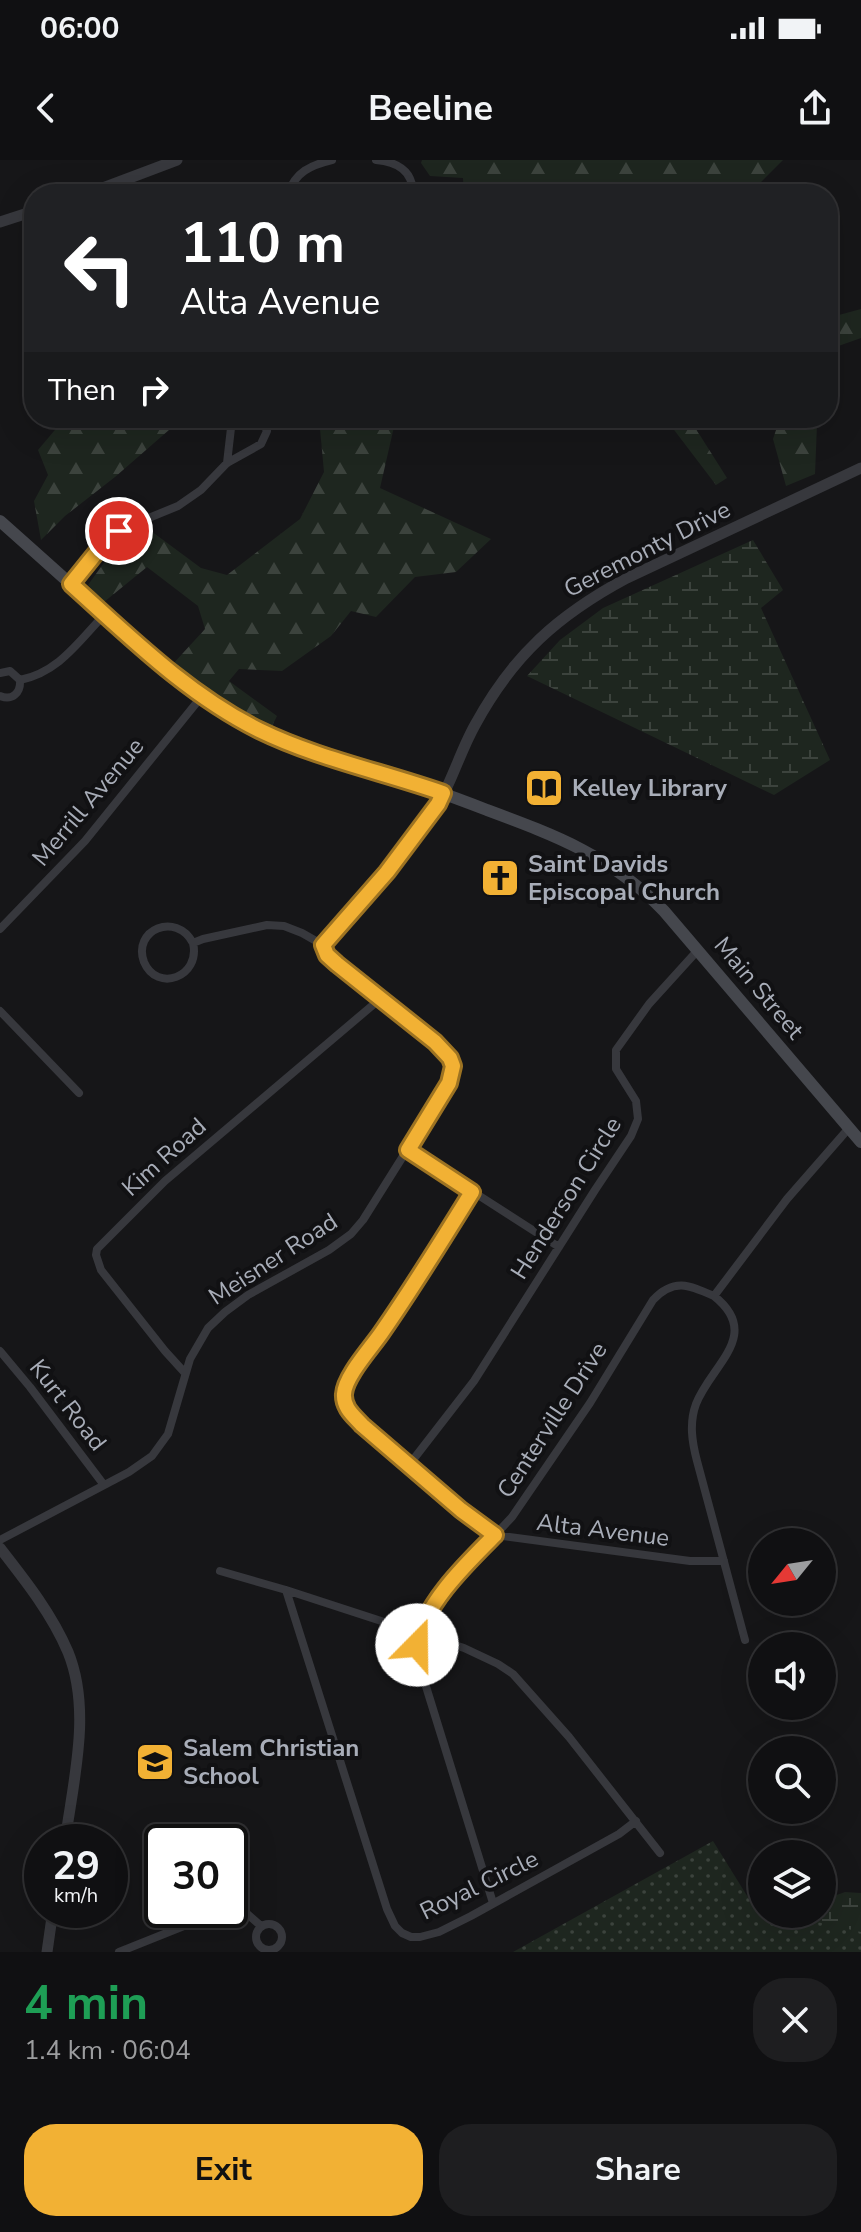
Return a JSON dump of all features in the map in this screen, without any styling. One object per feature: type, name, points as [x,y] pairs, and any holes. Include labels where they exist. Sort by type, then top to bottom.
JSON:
[{"type":"main road","name":"Main Street","points":[[0,521],[165,668],[202,696],[250,725],[293,745],[443,793],[556,837],[606,862],[642,889],[698,950],[861,1142]]},
{"type":"street","points":[[113,184],[177,160]]},
{"type":"street","points":[[292,184],[300,169],[332,160]]},
{"type":"street","points":[[376,160],[395,163],[407,172],[412,184]]},
{"type":"street","points":[[0,222],[24,214]]},
{"type":"street","points":[[227,463],[231,428]]},
{"type":"street","points":[[71,584],[110,538],[129,526],[178,506],[201,490],[227,463],[259,446],[264,441],[266,428]]},
{"type":"street","name":"Geremonty Drive","points":[[323,945],[387,872],[438,804],[467,739],[496,690],[536,641],[571,611],[627,578],[861,468]]},
{"type":"street","points":[[20,680],[39,675],[55,666],[105,614]]},
{"type":"street","points":[[0,673],[10,671],[20,680],[20,689],[14,696],[0,696]]},
{"type":"street","name":"Merrill Avenue","points":[[0,929],[85,841],[202,696]]},
{"type":"street","points":[[193,943],[218,935],[276,925],[293,929],[323,945]]},
{"type":"street","points":[[171,926],[182,930],[193,943],[195,954],[192,965],[174,978],[163,978],[153,973],[143,960],[142,948],[147,938],[160,927],[171,926]]},
{"type":"street","name":"Meisner Road","points":[[0,1540],[145,1462],[159,1449],[172,1425],[194,1349],[215,1320],[248,1295],[329,1250],[351,1234],[363,1220],[449,1083],[453,1066],[445,1051],[337,964],[327,955],[323,945]]},
{"type":"street","name":"Henderson Circle","points":[[409,1465],[474,1381],[631,1136],[638,1119],[636,1101],[616,1069],[616,1050],[649,1004],[698,950]]},
{"type":"street","name":"Kim Road","points":[[185,1373],[101,1270],[97,1249],[165,1181],[380,999]]},
{"type":"street","points":[[0,1011],[79,1093]]},
{"type":"street","points":[[745,1640],[697,1461],[692,1429],[697,1403],[727,1355],[735,1332],[732,1315],[714,1296],[795,1189],[849,1128]]},
{"type":"street","points":[[408,1150],[559,1247]]},
{"type":"street","name":"Alta Avenue","points":[[472,1192],[346,1385],[344,1394],[349,1412],[468,1516],[495,1535],[690,1561],[724,1561]]},
{"type":"street","name":"Centerville Drive","points":[[419,1633],[436,1603],[464,1568],[509,1521],[583,1414],[653,1300],[665,1289],[679,1285],[714,1296]]},
{"type":"street","name":"Kurt Road","points":[[0,1351],[104,1485]]},
{"type":"street","points":[[0,1548],[54,1625],[73,1668],[79,1699],[79,1737],[67,1824]]},
{"type":"street","points":[[220,1571],[464,1648],[498,1664],[513,1674],[599,1773],[660,1853]]},
{"type":"street","name":"Royal Circle","points":[[286,1590],[387,1909],[402,1933],[411,1937],[430,1935],[453,1926],[619,1834],[636,1821]]},
{"type":"street","points":[[419,1633],[417,1651],[422,1677],[493,1903]]},
{"type":"street","points":[[248,1915],[261,1926]]},
{"type":"street","points":[[47,1952],[50,1928]]},
{"type":"street","points":[[119,1952],[179,1928]]},
{"type":"green space","points":[[422,160],[783,160],[759,184],[463,184],[463,178],[430,176]]},
{"type":"green space","points":[[861,309],[861,338],[838,346],[838,315]]},
{"type":"green space","points":[[57,428],[170,428],[41,540],[34,501],[48,475],[38,450]]},
{"type":"green space","points":[[320,428],[394,428],[380,488],[491,539],[456,572],[415,577],[376,617],[351,611],[331,636],[282,671],[239,669],[229,681],[277,716],[272,726],[206,691],[172,665],[205,629],[198,606],[147,567],[104,602],[88,585],[116,546],[151,531],[201,568],[227,575],[300,519],[324,472]]},
{"type":"green space","points":[[673,428],[695,428],[727,478],[716,485]]},
{"type":"green space","points":[[777,428],[817,428],[815,474],[786,486],[773,439]]},
{"type":"green space","points":[[753,540],[783,590],[761,608],[830,760],[774,795],[527,676],[560,640],[603,608]]},
{"type":"green space","points":[[713,1841],[748,1897],[748,1928],[836,1926],[861,1932],[861,1952],[513,1952]]},
{"type":"green space","points":[[845,1892],[861,1893],[861,1952],[793,1952],[808,1928],[836,1928],[836,1895]]},
{"type":"place","name":"Kelley Library","points":[[544,788]]},
{"type":"place","name":"Saint Davids Episcopal Church","points":[[500,878]]},
{"type":"place","name":"Salem Christian School","points":[[155,1762]]},
{"type":"route","points":[[119,531],[100,548],[71,584],[175,676],[239,719],[293,745],[443,793],[387,872],[323,945],[327,955],[337,964],[435,1042],[450,1058],[453,1066],[449,1083],[408,1150],[472,1192],[356,1369],[344,1394],[349,1412],[362,1425],[461,1510],[495,1535],[436,1603],[419,1633],[417,1645]]}]
